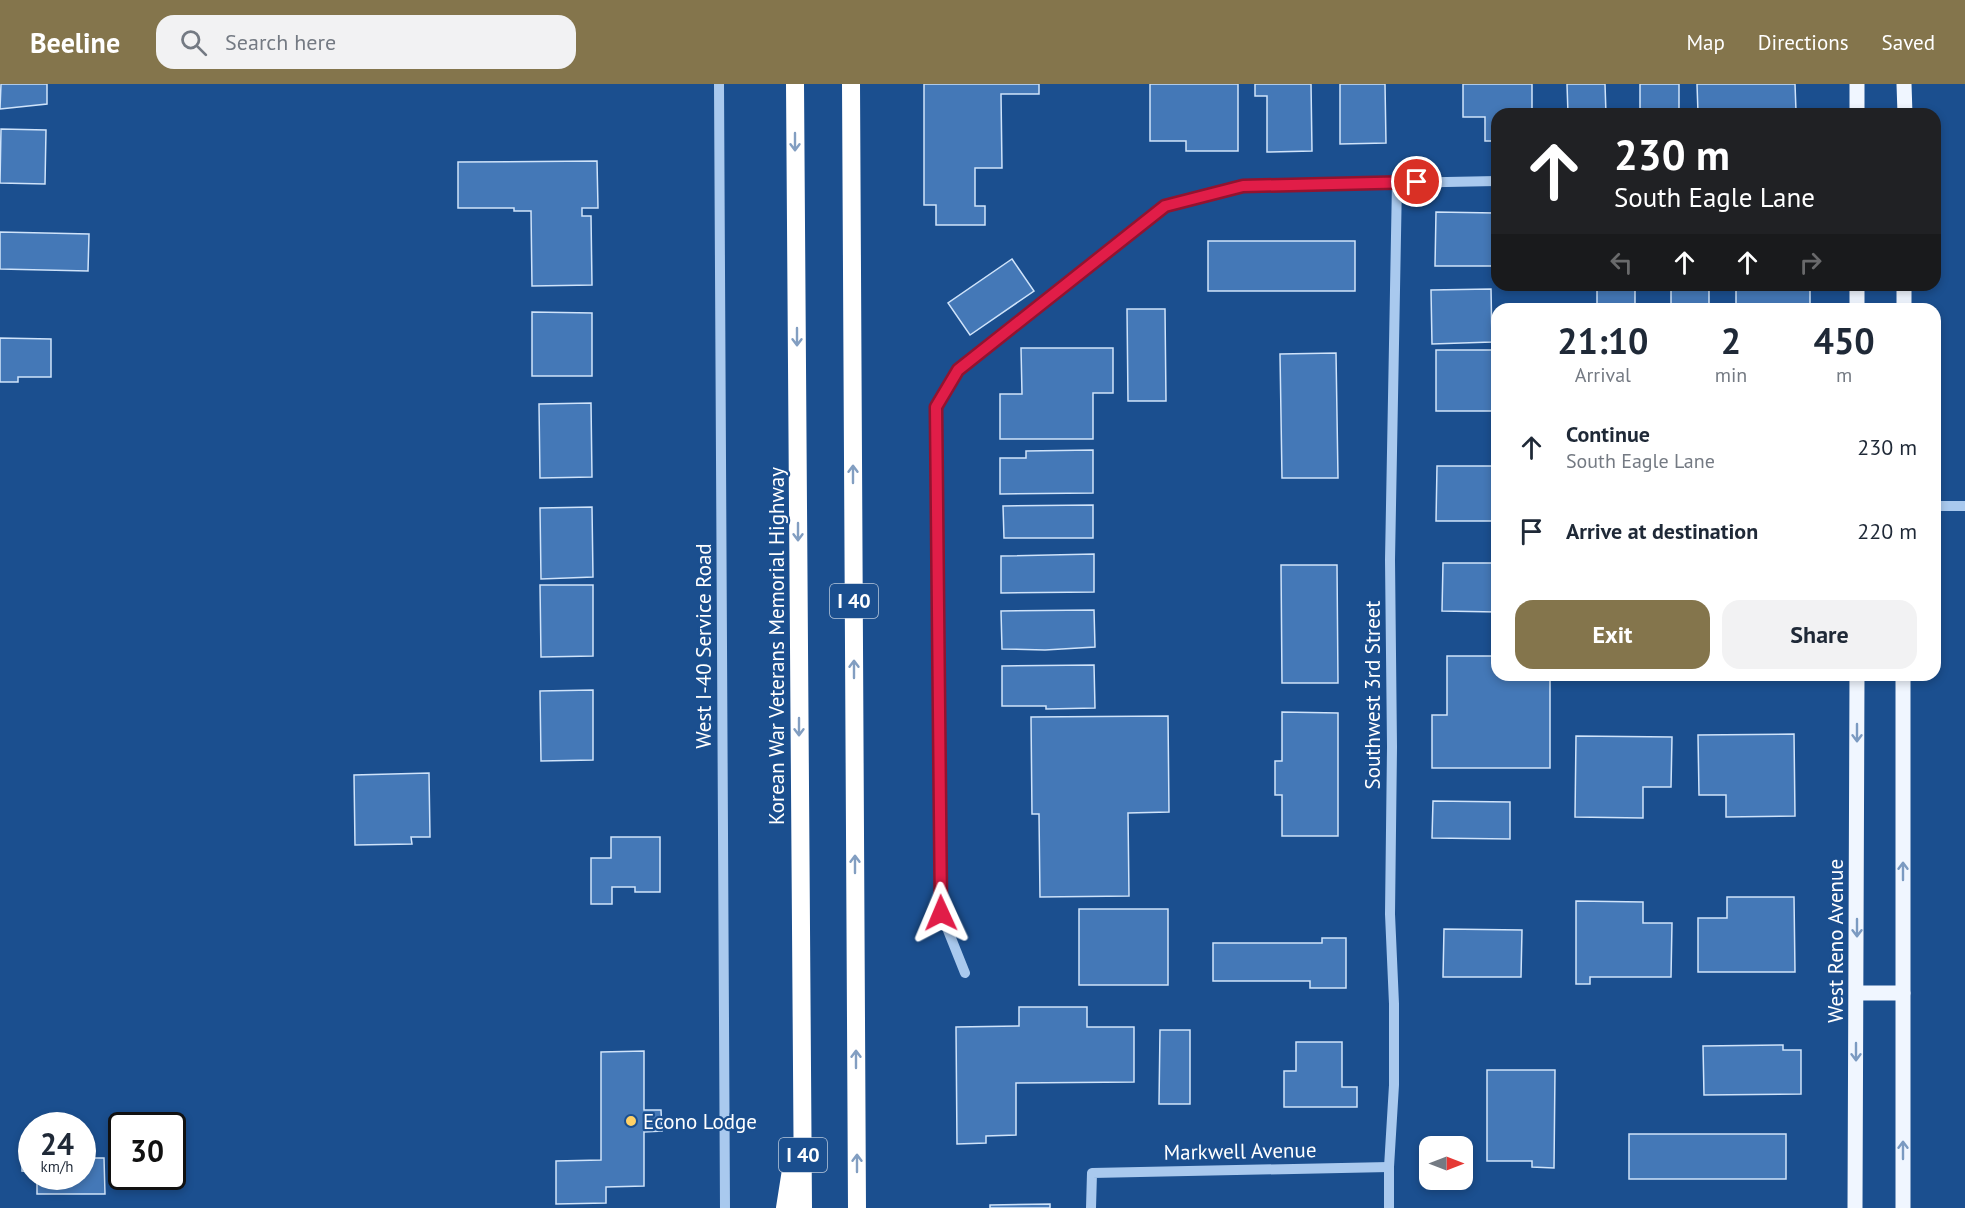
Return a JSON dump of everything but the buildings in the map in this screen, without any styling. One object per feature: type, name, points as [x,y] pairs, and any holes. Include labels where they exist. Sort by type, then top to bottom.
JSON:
[{"type":"highway","name":"Korean War Veterans Memorial Highway","points":[[795,84],[803,1208]]},
{"type":"highway","name":"I 40","points":[[851,84],[857,1208]]},
{"type":"highway","points":[[785,1208],[802,1102]]},
{"type":"main road","points":[[1857,84],[1857,108]]},
{"type":"main road","points":[[1904,84],[1905,108]]},
{"type":"main road","name":"West Reno Avenue","points":[[1855,1208],[1857,681]]},
{"type":"main road","points":[[1903,681],[1903,1208]]},
{"type":"main road","points":[[1857,993],[1903,993]]},
{"type":"street","name":"West I-40 Service Road","points":[[719,84],[725,1208]]},
{"type":"street","points":[[965,973],[941,913],[936,407],[958,370],[1165,206],[1243,186],[1491,181]]},
{"type":"street","name":"Southwest 3rd Street","points":[[1389,1208],[1394,1085],[1394,1004],[1390,914],[1392,747],[1390,560],[1397,182]]},
{"type":"street","points":[[1941,506],[1965,506]]},
{"type":"street","name":"Markwell Avenue","points":[[1091,1208],[1092,1173],[1389,1167]]},
{"type":"place","name":"Econo Lodge","points":[[631,1121]]},
{"type":"route","points":[[941,913],[936,407],[958,370],[1165,206],[1243,186],[1417,182]]}]
